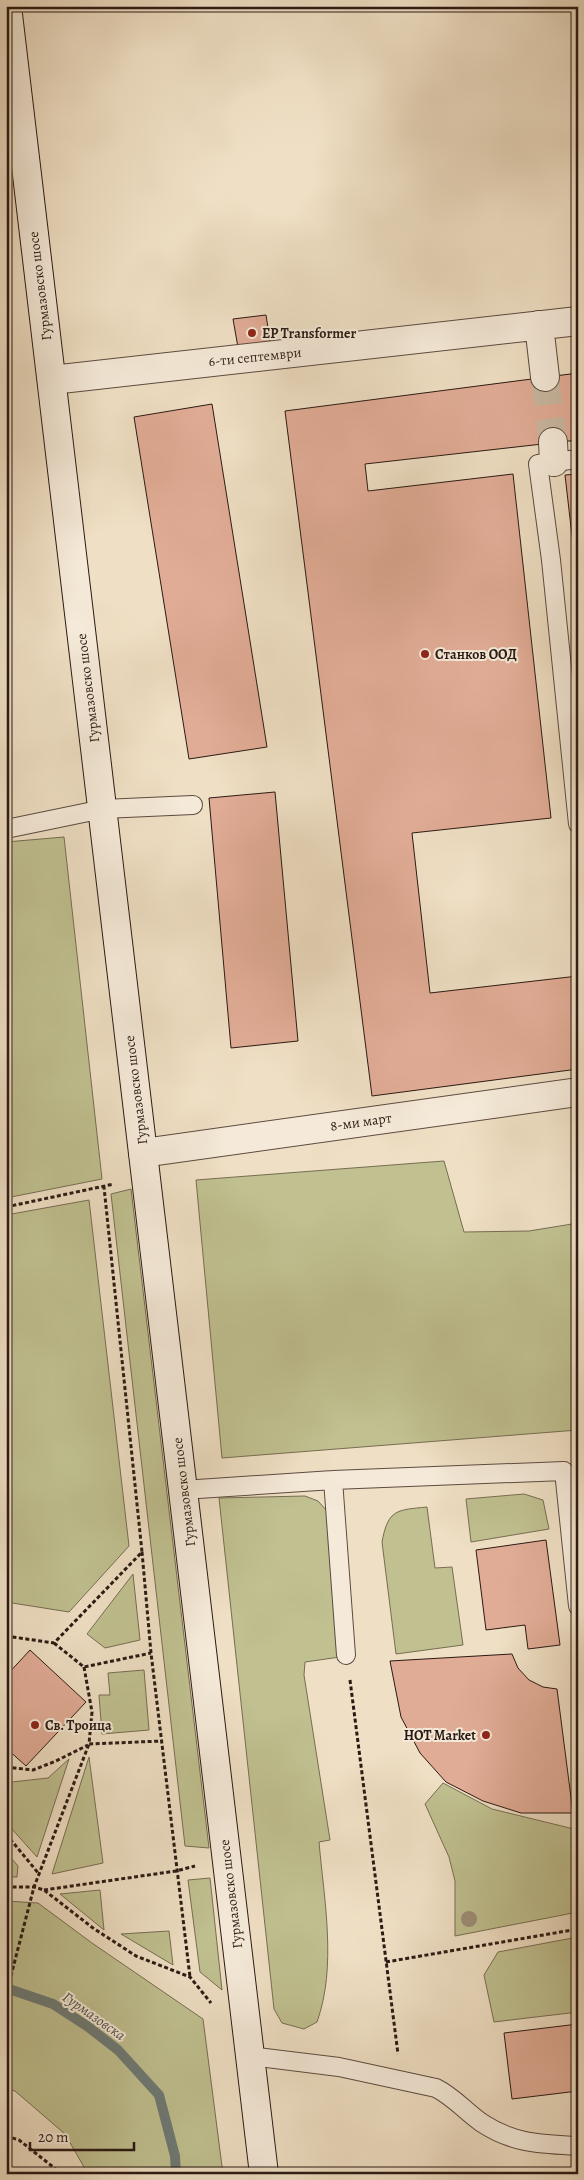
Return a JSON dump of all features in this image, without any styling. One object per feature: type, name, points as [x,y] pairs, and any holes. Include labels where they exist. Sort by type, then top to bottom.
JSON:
[{"type":"street","name":"Гурмазовско шосе","points":[[7,6],[264,2174]]},
{"type":"street","name":"6-ти септември","points":[[52,380],[578,321]]},
{"type":"street","points":[[539,325],[545,377]]},
{"type":"street","name":"8-ми март","points":[[145,1164],[578,1092]]},
{"type":"lane","points":[[562,454],[538,464],[551,560],[578,824]]},
{"type":"lane","points":[[6,829],[103,809],[193,805]]},
{"type":"lane","points":[[183,1490],[333,1480],[564,1471],[578,1606]]},
{"type":"lane","points":[[333,1480],[346,1655]]},
{"type":"lane","points":[[250,2056],[339,2067],[436,2088],[446,2093],[480,2121],[502,2135],[527,2143],[578,2146]]},
{"type":"path","points":[[6,1207],[104,1187],[145,1164]]},
{"type":"path","points":[[104,1187],[151,1653],[190,1977]]},
{"type":"path","points":[[54,1643],[142,1552]]},
{"type":"path","points":[[6,1636],[54,1643],[84,1666],[92,1712],[89,1744],[34,1887],[6,1995]]},
{"type":"path","points":[[84,1666],[151,1653]]},
{"type":"path","points":[[346,1655],[402,2080]]},
{"type":"path","points":[[6,1767],[33,1770],[56,1762],[89,1744],[162,1741]]},
{"type":"path","points":[[6,1834],[39,1874]]},
{"type":"path","points":[[44,1890],[176,1870],[227,1858]]},
{"type":"path","points":[[6,1886],[34,1887],[44,1890],[93,1928],[136,1956],[190,1977],[216,2010]]},
{"type":"path","points":[[386,1962],[578,1929]]},
{"type":"path","points":[[6,2136],[19,2140],[62,2174]]},
{"type":"green space","points":[[64,837],[102,1179],[6,1198],[6,842]]},
{"type":"green space","points":[[444,1161],[464,1232],[529,1231],[578,1223],[578,1430],[222,1458],[196,1180]]},
{"type":"green space","points":[[131,1189],[209,1848],[185,1846],[111,1194]]},
{"type":"green space","points":[[89,1200],[129,1546],[69,1612],[6,1602],[6,1215]]},
{"type":"green space","points":[[524,1494],[543,1500],[549,1529],[471,1542],[466,1499]]},
{"type":"green space","points":[[305,1496],[318,1501],[327,1511],[340,1657],[305,1662],[304,1675],[330,1840],[319,1842],[326,1910],[328,1956],[323,2001],[317,2022],[304,2029],[282,2023],[274,2009],[219,1498]]},
{"type":"green space","points":[[427,1507],[435,1568],[452,1567],[463,1645],[396,1654],[382,1542],[384,1531],[391,1517],[396,1513],[408,1509]]},
{"type":"green space","points":[[133,1574],[140,1640],[105,1648],[87,1634]]},
{"type":"green space","points":[[144,1670],[149,1730],[102,1734],[99,1695],[110,1695],[108,1673]]},
{"type":"green space","points":[[89,1757],[103,1863],[52,1874]]},
{"type":"green space","points":[[69,1759],[37,1857],[11,1828],[12,1782],[48,1778]]},
{"type":"green space","points":[[443,1783],[492,1809],[578,1830],[578,1912],[455,1936],[455,1881],[449,1857],[425,1804]]},
{"type":"green space","points":[[6,1852],[18,1866],[17,1877],[6,1877]]},
{"type":"green space","points":[[210,1878],[222,1990],[200,1972],[188,1880]]},
{"type":"green space","points":[[100,1890],[104,1930],[60,1894]]},
{"type":"green space","points":[[6,1901],[38,1903],[92,1943],[203,2019],[223,2174],[88,2174],[65,2134],[15,2091],[6,2089]]},
{"type":"green space","points":[[169,1931],[173,1965],[121,1934]]},
{"type":"green space","points":[[578,1937],[578,2012],[494,2022],[484,1975],[498,1952]]},
{"type":"building","name":"EP Transformer","points":[[266,315],[271,347],[239,353],[233,319]]},
{"type":"building","name":"Станков ООД","points":[[578,373],[578,440],[365,464],[368,491],[513,474],[551,818],[412,833],[430,993],[578,976],[578,1069],[372,1096],[285,411]]},
{"type":"building","points":[[212,404],[267,747],[189,759],[134,417]]},
{"type":"building","points":[[578,474],[578,588],[565,475]]},
{"type":"building","points":[[275,792],[298,1041],[231,1048],[209,798]]},
{"type":"building","points":[[546,1540],[560,1645],[528,1649],[525,1625],[486,1630],[476,1550]]},
{"type":"building","name":"Св. Троица","points":[[30,1650],[86,1702],[26,1766],[6,1748],[6,1676]]},
{"type":"building","name":"HOT Market","points":[[512,1654],[518,1668],[529,1680],[543,1687],[557,1689],[573,1813],[521,1813],[483,1801],[446,1782],[420,1753],[401,1717],[390,1661]]},
{"type":"building","points":[[578,2024],[578,2091],[512,2099],[504,2033]]},
{"type":"waterway","name":"Гурмазовска","points":[[6,1988],[53,2004],[87,2026],[118,2050],[159,2095],[175,2156],[176,2174]]},
{"type":"tunnel","points":[[545,377],[553,442]]},
{"type":"place","name":"EP Transformer","points":[[252,333]]},
{"type":"place","name":"Станков ООД","points":[[425,654]]},
{"type":"place","name":"Св. Троица","points":[[35,1725]]},
{"type":"place","name":"HOT Market","points":[[486,1735]]}]
